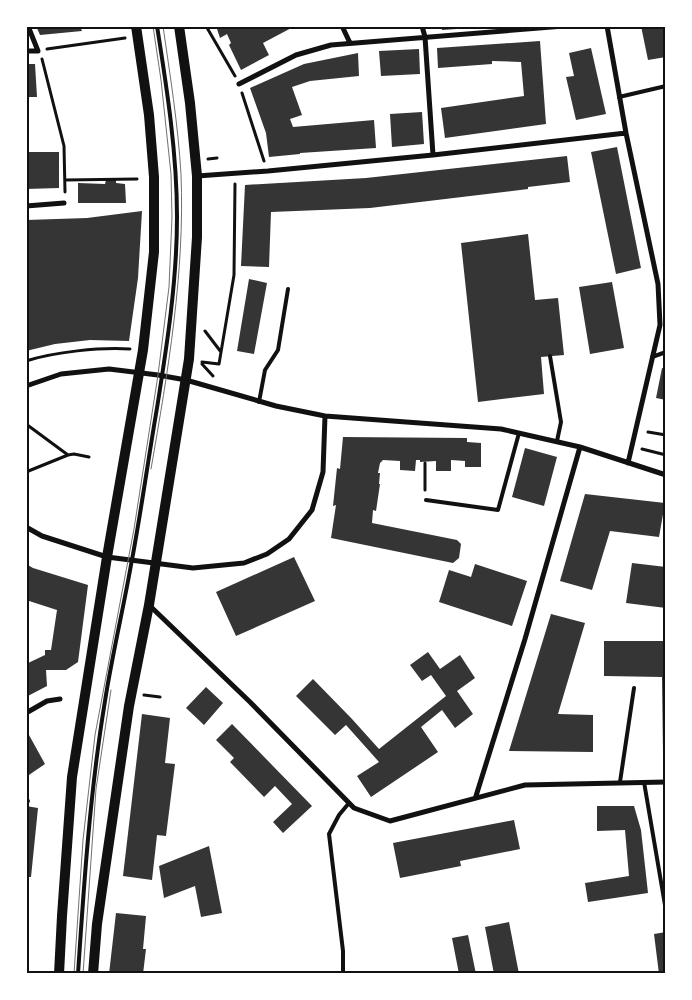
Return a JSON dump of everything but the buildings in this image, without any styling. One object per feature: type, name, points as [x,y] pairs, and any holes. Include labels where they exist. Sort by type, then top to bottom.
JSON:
[{"type":"main road","points":[[59,974],[72,777],[107,557],[140,372],[154,252],[154,177],[149,115],[136,26]]},
{"type":"main road","points":[[93,974],[97,924],[129,706],[149,605],[189,359],[197,237],[197,176],[180,26]]},
{"type":"street","points":[[26,52],[38,51],[28,26]]},
{"type":"street","points":[[342,26],[350,43]]},
{"type":"street","points":[[422,26],[425,37],[433,155]]},
{"type":"street","points":[[239,84],[296,55],[331,46],[564,26]]},
{"type":"street","points":[[607,26],[626,133],[658,284],[660,325],[628,463]]},
{"type":"street","points":[[197,176],[433,155],[626,133]]},
{"type":"street","points":[[26,206],[64,203]]},
{"type":"street","points":[[26,386],[60,374],[109,369],[140,372],[186,380],[259,402],[325,416],[501,429],[580,447],[666,475]]},
{"type":"street","points":[[26,526],[42,536],[107,557],[193,568],[244,563],[267,554],[289,539],[312,510],[323,472],[325,416]]},
{"type":"street","points":[[476,796],[525,639],[580,447]]},
{"type":"street","points":[[149,605],[250,702],[354,808],[390,821],[430,811],[476,796],[525,785],[666,782]]},
{"type":"street","points":[[26,713],[47,701],[60,699]]},
{"type":"lane","points":[[78,974],[93,780],[105,699],[132,561],[162,376],[174,287],[177,217],[171,126],[157,26]]},
{"type":"lane","points":[[619,97],[666,86]]},
{"type":"lane","points":[[259,402],[265,370],[278,350],[288,289]]},
{"type":"lane","points":[[652,357],[666,352]]},
{"type":"lane","points":[[550,356],[560,422],[557,441]]},
{"type":"lane","points":[[426,500],[498,510],[519,434]]},
{"type":"lane","points":[[620,782],[634,688]]},
{"type":"lane","points":[[644,782],[666,911]]},
{"type":"lane","points":[[343,974],[343,952],[329,834],[339,815],[349,802]]},
{"type":"path","points":[[206,26],[239,84],[261,155]]},
{"type":"path","points":[[64,203],[64,146],[44,62],[38,51],[113,40]]},
{"type":"path","points":[[208,159],[217,158]]},
{"type":"path","points":[[200,362],[219,364],[234,274],[235,173]]},
{"type":"path","points":[[65,180],[137,179]]},
{"type":"path","points":[[203,330],[221,353]]},
{"type":"path","points":[[26,361],[55,354],[121,348]]},
{"type":"path","points":[[26,424],[68,455]]},
{"type":"path","points":[[653,432],[666,435]]},
{"type":"path","points":[[632,446],[666,455]]},
{"type":"path","points":[[26,472],[68,455],[74,454],[89,458]]},
{"type":"path","points":[[425,463],[426,500]]},
{"type":"path","points":[[143,695],[160,697]]},
{"type":"tram line","points":[[74,974],[83,840],[95,735],[134,529],[158,375],[169,287],[172,217],[171,174],[153,26]]},
{"type":"tram line","points":[[151,469],[174,322],[182,211],[178,137],[163,26]]},
{"type":"tram line","points":[[83,974],[96,789],[111,690]]}]
